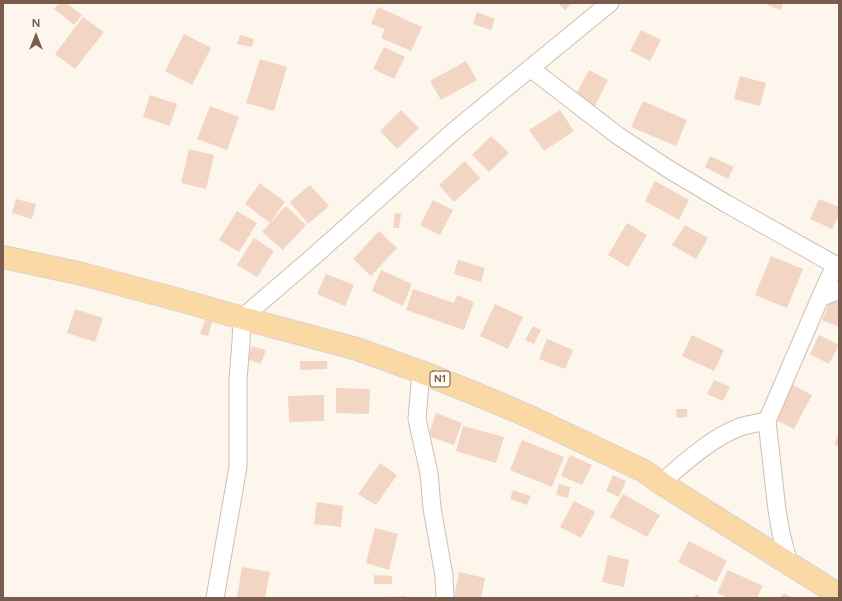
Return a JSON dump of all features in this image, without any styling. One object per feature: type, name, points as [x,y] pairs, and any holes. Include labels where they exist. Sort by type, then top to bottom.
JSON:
[{"type":"main road","name":"N1","points":[[3,257],[82,274],[184,301],[357,349],[421,372],[528,416],[644,471],[839,595]]},
{"type":"street","points":[[215,598],[238,467],[238,380],[242,318],[455,130],[610,3]]},
{"type":"street","points":[[530,68],[617,134],[670,170],[837,266],[820,298],[767,421],[777,510],[789,564]]},
{"type":"street","points":[[820,298],[839,290]]},
{"type":"street","points":[[421,372],[418,420],[429,473],[432,508],[444,576],[445,598]]},
{"type":"street","points":[[661,483],[704,447],[721,436],[740,427],[767,421]]},
{"type":"building","points":[[59,3],[67,3],[82,15],[74,25],[54,9]]},
{"type":"building","points":[[558,3],[572,3],[565,10]]},
{"type":"building","points":[[768,3],[783,3],[781,10],[767,5]]},
{"type":"building","points":[[378,7],[422,27],[411,51],[381,38],[385,29],[371,24]]},
{"type":"building","points":[[477,12],[495,19],[491,30],[473,24]]},
{"type":"building","points":[[83,17],[104,32],[75,69],[55,54]]},
{"type":"building","points":[[641,30],[661,40],[650,61],[630,51]]},
{"type":"building","points":[[184,34],[211,48],[192,85],[165,71]]},
{"type":"building","points":[[240,35],[254,39],[252,47],[237,44]]},
{"type":"building","points":[[384,47],[405,57],[394,79],[373,69]]},
{"type":"building","points":[[260,59],[287,67],[274,111],[246,103]]},
{"type":"building","points":[[466,61],[477,80],[441,100],[430,81]]},
{"type":"building","points":[[589,70],[608,80],[594,108],[574,98]]},
{"type":"building","points":[[740,76],[766,83],[760,106],[734,99]]},
{"type":"building","points":[[150,95],[177,104],[170,126],[143,117]]},
{"type":"building","points":[[643,101],[687,120],[676,146],[631,127]]},
{"type":"building","points":[[210,106],[239,117],[227,150],[197,139]]},
{"type":"building","points":[[401,110],[419,128],[397,149],[380,131]]},
{"type":"building","points":[[560,110],[574,131],[544,151],[529,130]]},
{"type":"building","points":[[491,136],[509,153],[489,172],[472,155]]},
{"type":"building","points":[[189,149],[214,155],[206,189],[181,183]]},
{"type":"building","points":[[710,156],[734,167],[728,179],[705,167]]},
{"type":"building","points":[[465,161],[480,178],[454,202],[439,185]]},
{"type":"building","points":[[655,181],[689,200],[679,220],[645,201]]},
{"type":"building","points":[[260,183],[285,202],[270,223],[245,204]]},
{"type":"building","points":[[310,185],[329,206],[308,224],[290,202]]},
{"type":"building","points":[[16,199],[36,204],[32,219],[12,213]]},
{"type":"building","points":[[819,199],[839,207],[839,215],[832,229],[810,219]]},
{"type":"building","points":[[433,200],[453,210],[440,235],[420,225]]},
{"type":"building","points":[[286,206],[306,225],[283,250],[262,232]]},
{"type":"building","points":[[237,211],[257,223],[239,252],[219,240]]},
{"type":"building","points":[[395,213],[401,214],[399,228],[393,228]]},
{"type":"building","points":[[627,223],[647,235],[628,267],[608,255]]},
{"type":"building","points":[[685,225],[708,238],[696,259],[672,245]]},
{"type":"building","points":[[379,231],[397,248],[371,276],[353,259]]},
{"type":"building","points":[[254,238],[274,251],[257,277],[237,265]]},
{"type":"building","points":[[771,256],[803,269],[787,308],[755,295]]},
{"type":"building","points":[[458,260],[485,268],[481,282],[454,274]]},
{"type":"building","points":[[381,270],[412,284],[403,306],[372,291]]},
{"type":"building","points":[[326,274],[354,285],[345,306],[317,294]]},
{"type":"building","points":[[413,289],[454,303],[457,295],[474,302],[464,330],[406,310]]},
{"type":"building","points":[[831,299],[839,302],[839,327],[822,320]]},
{"type":"building","points":[[495,304],[523,317],[508,349],[480,336]]},
{"type":"building","points":[[75,309],[103,318],[95,342],[67,333]]},
{"type":"building","points":[[205,320],[212,322],[208,336],[200,334]]},
{"type":"building","points":[[533,326],[541,330],[534,344],[525,340]]},
{"type":"building","points":[[692,335],[724,350],[714,371],[682,356]]},
{"type":"building","points":[[819,335],[839,345],[829,364],[810,354]]},
{"type":"building","points":[[547,339],[573,350],[565,369],[539,359]]},
{"type":"building","points":[[252,346],[266,350],[261,364],[247,359]]},
{"type":"building","points":[[300,361],[327,361],[327,369],[300,370]]},
{"type":"building","points":[[714,380],[730,387],[723,401],[707,394]]},
{"type":"building","points":[[791,384],[812,395],[794,429],[774,419]]},
{"type":"building","points":[[336,388],[370,389],[369,414],[336,413]]},
{"type":"building","points":[[324,395],[324,421],[289,422],[288,396]]},
{"type":"building","points":[[676,409],[687,409],[687,417],[677,418]]},
{"type":"building","points":[[436,413],[462,423],[454,445],[428,436]]},
{"type":"building","points":[[463,426],[504,437],[496,463],[456,451]]},
{"type":"building","points":[[839,434],[839,447],[834,444]]},
{"type":"building","points":[[522,440],[564,457],[552,487],[510,470]]},
{"type":"building","points":[[570,455],[592,465],[582,485],[561,476]]},
{"type":"building","points":[[380,463],[397,475],[376,505],[358,494]]},
{"type":"building","points":[[613,475],[626,481],[619,497],[606,491]]},
{"type":"building","points":[[559,484],[570,487],[568,498],[556,495]]},
{"type":"building","points":[[513,490],[531,496],[527,505],[510,499]]},
{"type":"building","points":[[623,494],[660,515],[647,537],[610,517]]},
{"type":"building","points":[[574,501],[595,512],[581,538],[560,527]]},
{"type":"building","points":[[317,502],[343,506],[341,527],[314,524]]},
{"type":"building","points":[[375,528],[398,534],[389,570],[366,563]]},
{"type":"building","points":[[689,541],[727,561],[716,582],[678,562]]},
{"type":"building","points":[[608,555],[629,560],[624,587],[602,582]]},
{"type":"building","points":[[242,567],[270,572],[265,598],[237,598]]},
{"type":"building","points":[[728,570],[763,586],[757,598],[728,598],[717,593]]},
{"type":"building","points":[[459,572],[485,578],[481,598],[454,598]]},
{"type":"building","points":[[374,575],[392,576],[392,584],[374,584]]},
{"type":"building","points":[[784,593],[792,598],[780,598]]},
{"type":"building","points":[[697,594],[701,598],[693,598]]},
{"type":"building","points":[[406,596],[406,598],[379,598],[379,597]]}]
